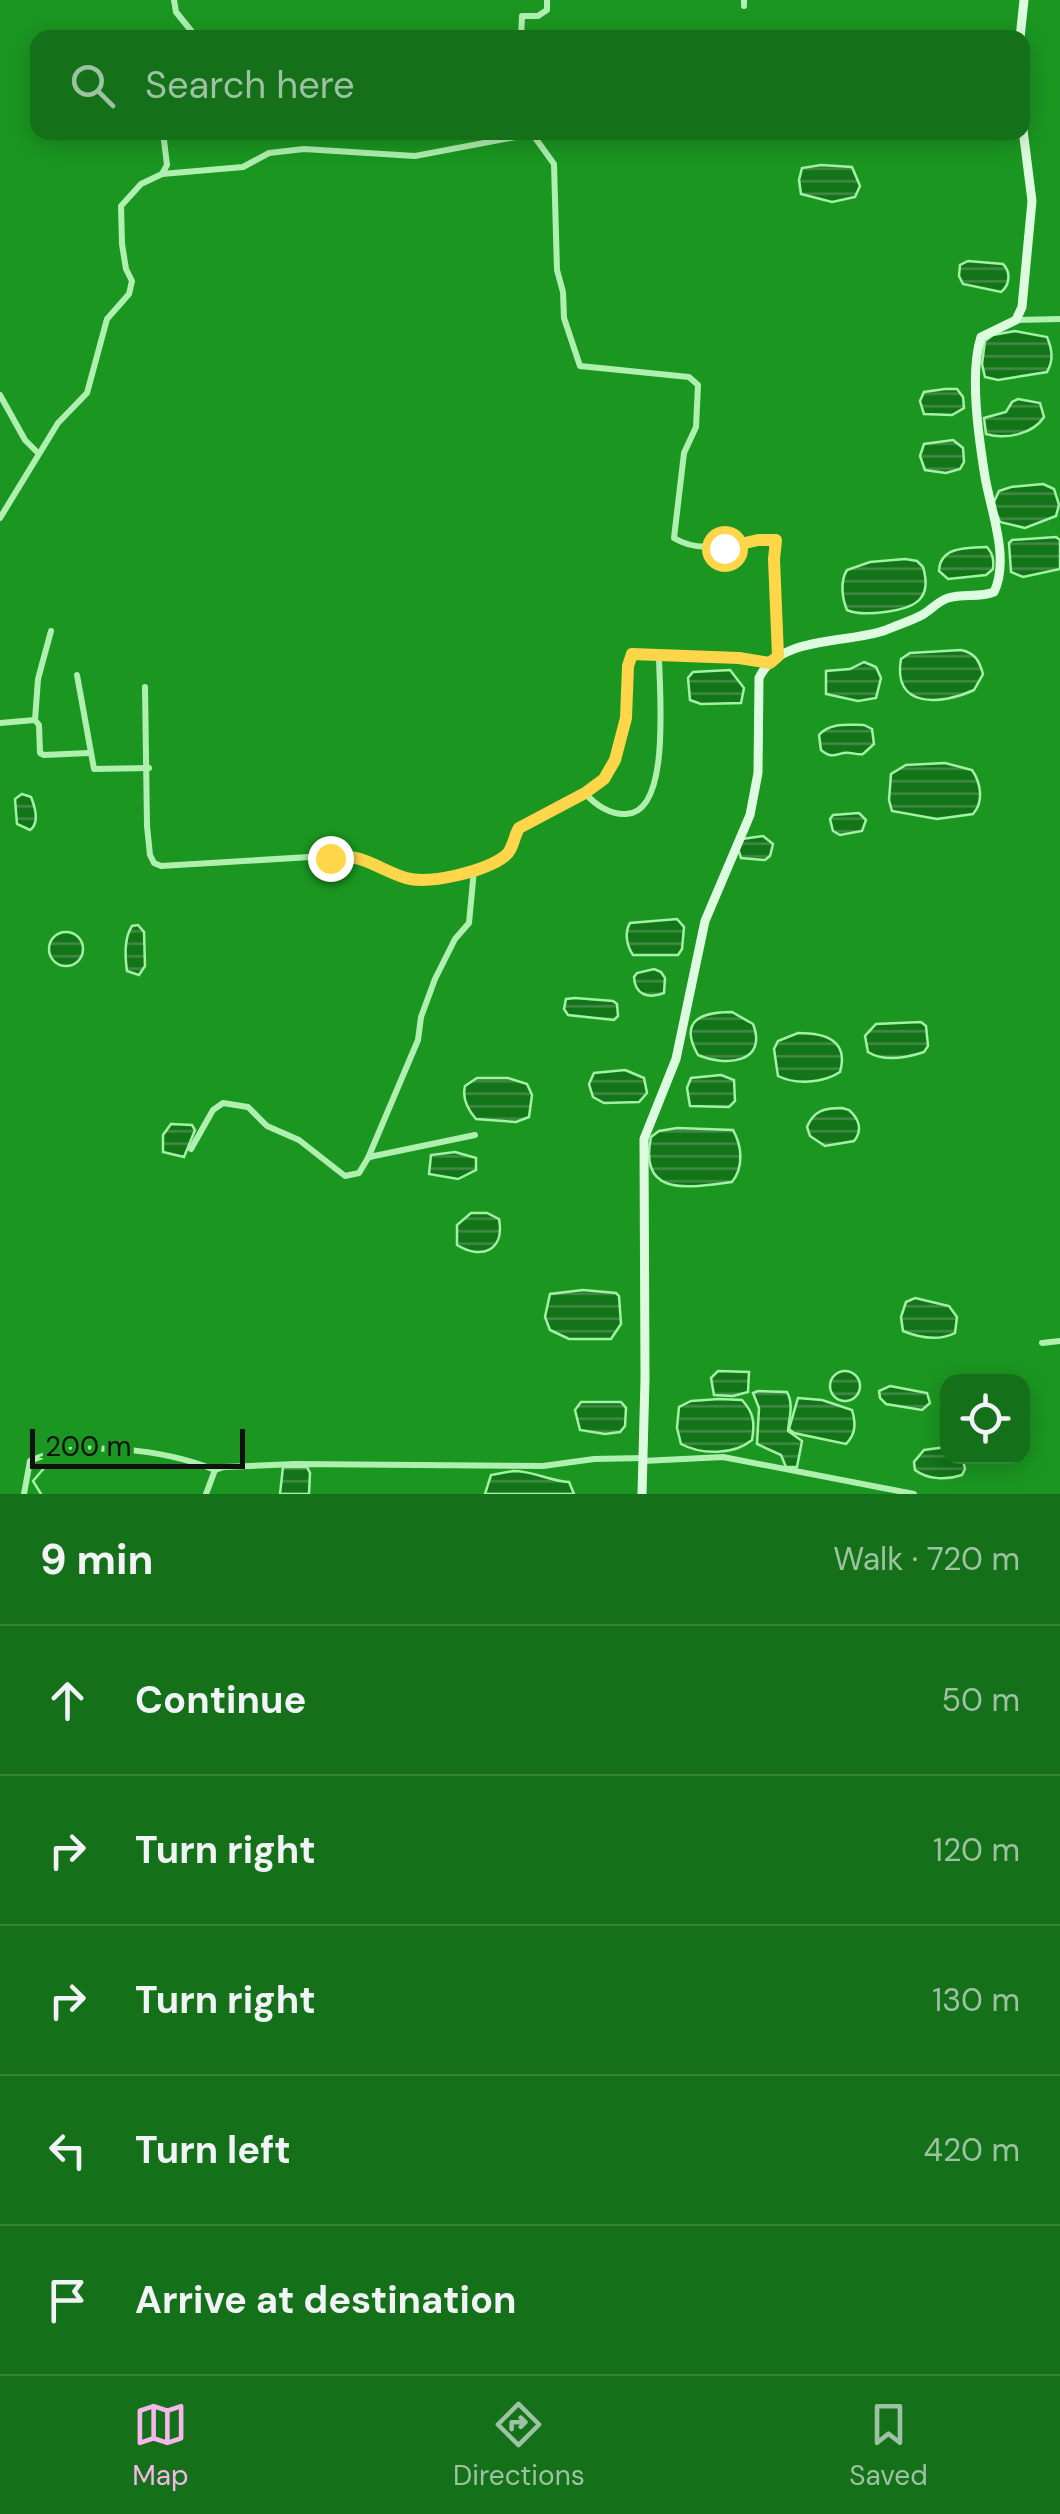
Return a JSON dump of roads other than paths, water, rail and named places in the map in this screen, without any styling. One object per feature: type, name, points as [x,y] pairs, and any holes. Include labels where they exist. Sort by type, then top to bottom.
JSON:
[{"type":"street","points":[[174,0],[176,12],[191,30]]},
{"type":"street","points":[[521,30],[522,16],[542,14],[548,0]]},
{"type":"street","points":[[1021,30],[1024,0]]},
{"type":"street","points":[[162,174],[168,166],[164,140]]},
{"type":"street","points":[[0,518],[58,423],[87,393],[107,319],[129,294],[132,281],[122,244],[120,206],[141,184],[162,174],[242,167],[269,153],[304,149],[415,156],[496,140]]},
{"type":"street","points":[[536,140],[554,164],[554,249],[564,318],[580,366],[690,377],[698,384],[696,427],[684,453],[673,533],[678,542],[724,548],[776,540],[778,656]]},
{"type":"street","points":[[1016,320],[1022,307],[1032,201],[1024,140]]},
{"type":"street","points":[[642,1494],[644,1139],[676,1059],[705,921],[750,815],[758,773],[759,678],[778,656],[834,638],[884,630],[916,619],[948,598],[994,592],[1000,565],[976,388],[978,345],[980,337],[1016,320],[1060,319]]},
{"type":"street","points":[[0,395],[25,440],[38,453]]},
{"type":"street","points":[[51,631],[38,680],[35,720],[39,725],[40,753],[89,753]]},
{"type":"street","points":[[145,688],[150,855],[154,863],[161,866],[343,855],[377,863],[404,878],[423,880],[474,870],[509,853],[519,828],[604,779],[615,760],[626,718],[630,657],[636,653],[770,663]]},
{"type":"street","points":[[585,793],[604,809],[620,815],[646,807],[656,779],[659,754],[659,656]]},
{"type":"street","points":[[77,674],[94,769],[148,768]]},
{"type":"street","points":[[0,722],[35,720]]},
{"type":"street","points":[[191,1150],[213,1110],[230,1103],[248,1108],[268,1126],[299,1140],[345,1176],[359,1173],[418,1040],[434,979],[454,939],[468,923],[474,870]]},
{"type":"street","points":[[368,1158],[475,1135]]},
{"type":"street","points":[[1042,1343],[1060,1341]]},
{"type":"street","points":[[24,1494],[28,1464],[40,1456],[98,1449],[167,1457],[215,1470],[295,1464],[543,1466],[594,1459],[723,1458],[914,1494]]},
{"type":"street","points":[[206,1494],[215,1470]]},
{"type":"waterway","points":[[41,1494],[33,1481],[45,1467]]}]
